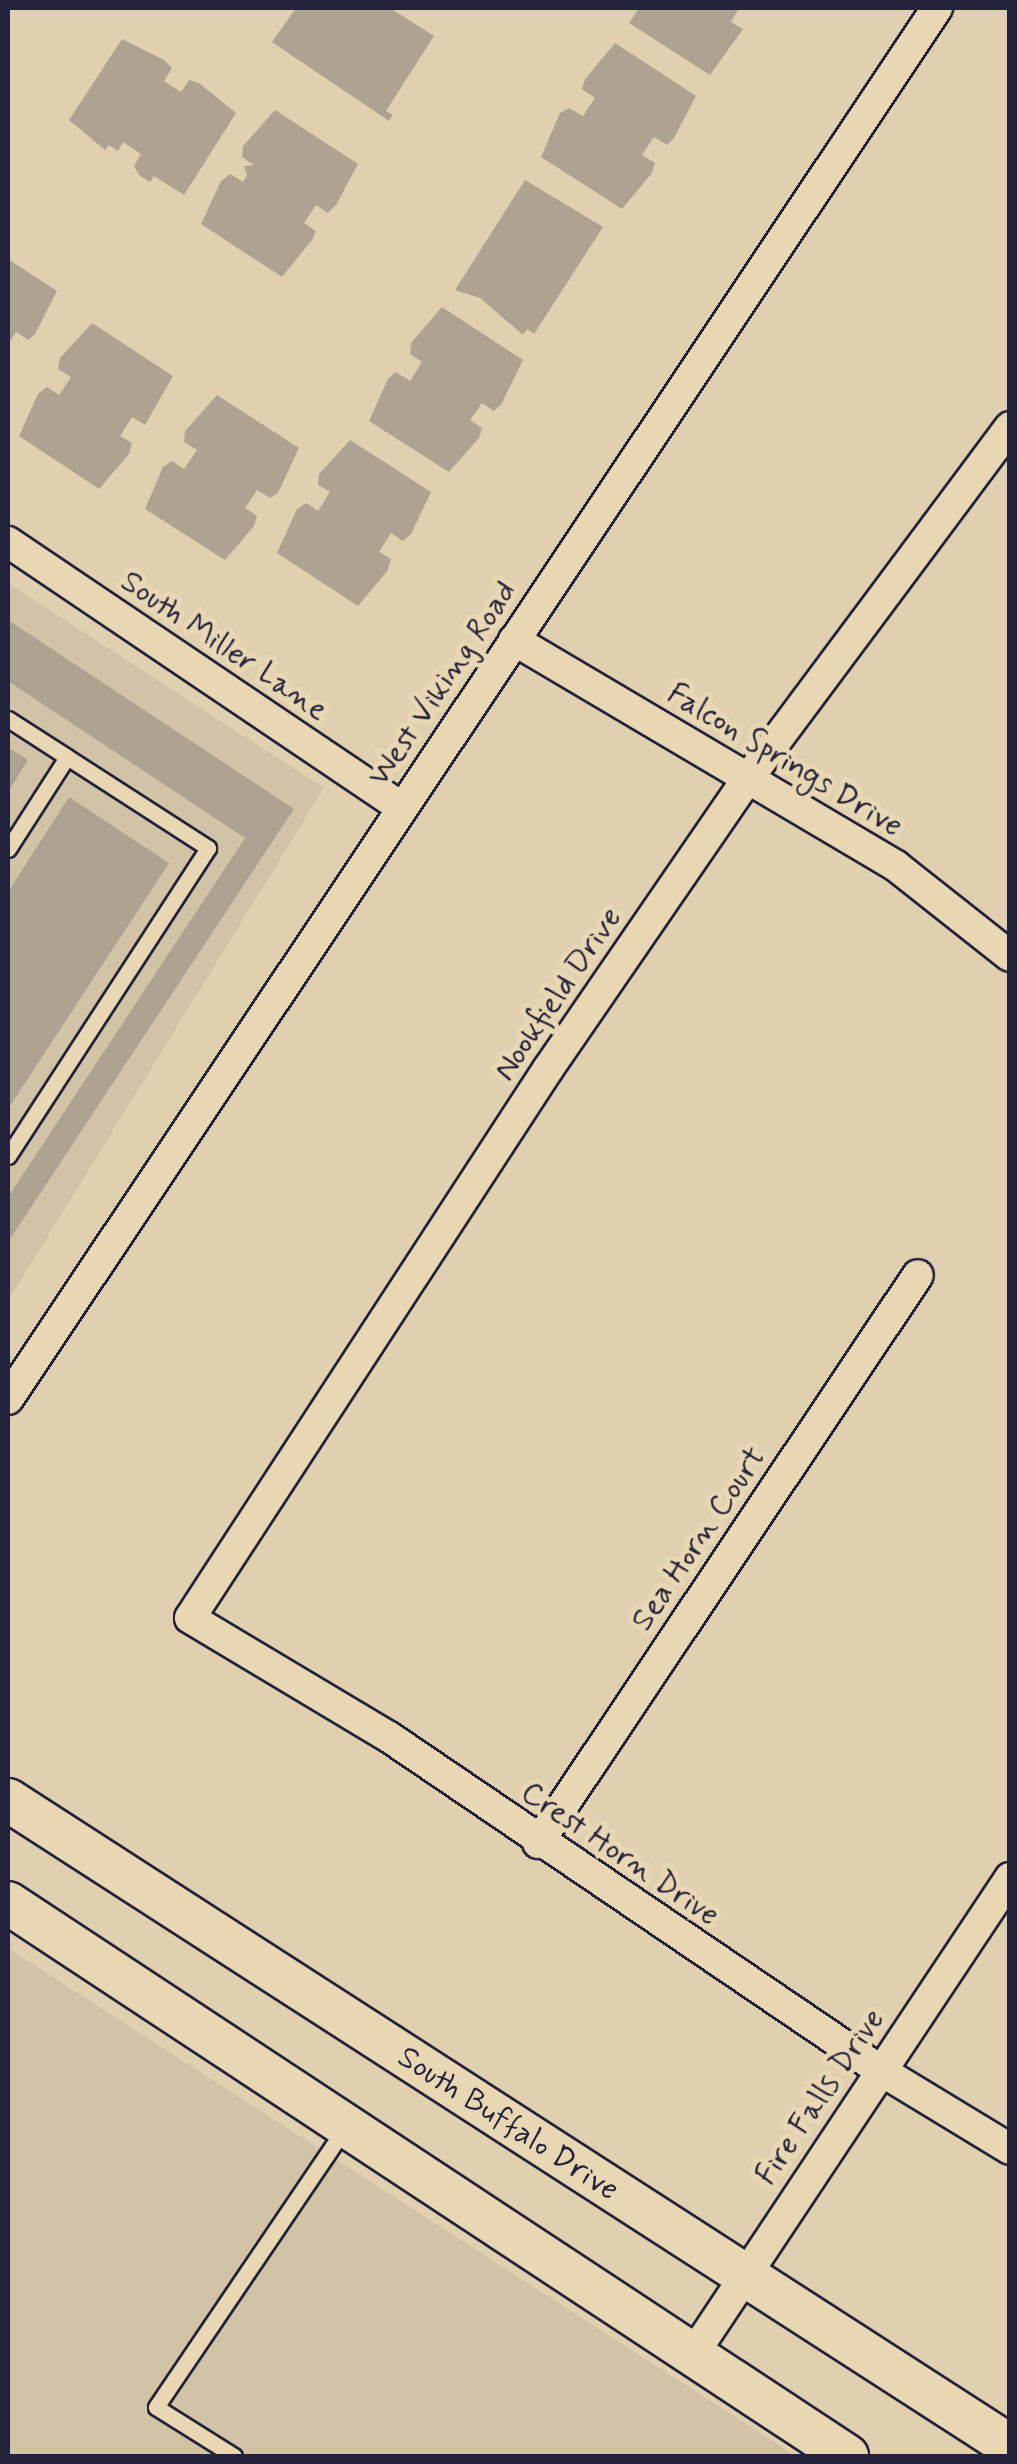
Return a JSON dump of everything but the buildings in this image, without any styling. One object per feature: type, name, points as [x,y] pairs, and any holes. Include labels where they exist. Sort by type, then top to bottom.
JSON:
[{"type":"main road","name":"South Buffalo Drive","points":[[8,1800],[1010,2446]]},
{"type":"main road","points":[[8,1904],[344,2130],[847,2456]]},
{"type":"street","name":"West Viking Road","points":[[8,1399],[936,8]]},
{"type":"street","name":"Nookfield Drive","points":[[190,1618],[548,1069],[748,778],[1010,427]]},
{"type":"street","name":"South Miller Lane","points":[[8,542],[402,808]]},
{"type":"street","name":"Falcon Springs Drive","points":[[514,640],[896,866],[1010,956]]},
{"type":"street","name":"Sea Horn Court","points":[[538,1842],[918,1275]]},
{"type":"street","name":"Crest Horn Drive","points":[[190,1618],[389,1737],[538,1842],[880,2070],[1010,2149]]},
{"type":"street","name":"Fire Falls Drive","points":[[692,2356],[742,2275],[1010,1878]]},
{"type":"lane","points":[[8,719],[208,848],[8,1156]]},
{"type":"lane","points":[[8,849],[67,757]]},
{"type":"lane","points":[[234,2456],[156,2408],[344,2130]]},
{"type":"shaded area","points":[[8,583],[324,788],[8,1301]]},
{"type":"shaded area","points":[[8,1948],[796,2456],[8,2456]]}]
